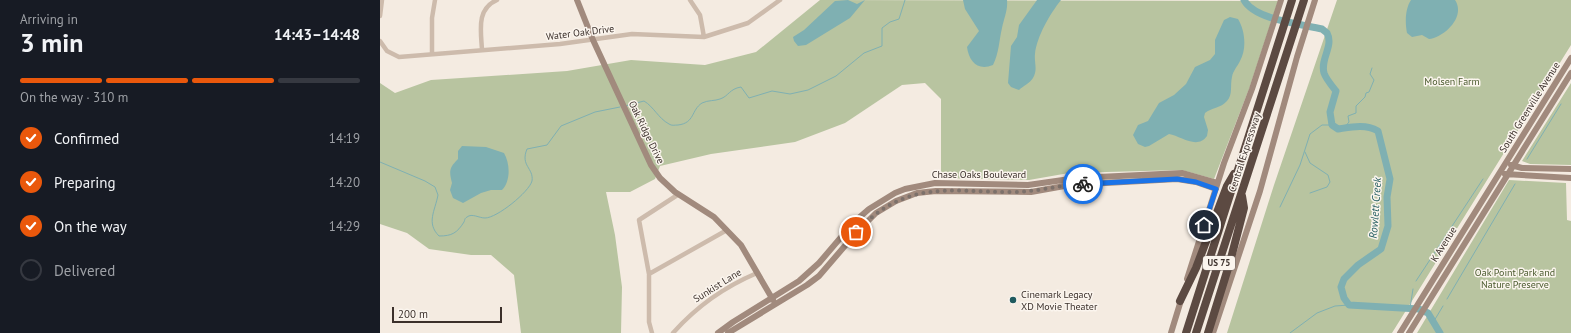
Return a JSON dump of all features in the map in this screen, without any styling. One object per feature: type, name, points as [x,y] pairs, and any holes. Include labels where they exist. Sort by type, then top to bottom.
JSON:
[{"type":"highway","name":"Central Expressway","points":[[1186,333],[1292,0]]},
{"type":"highway","name":"Central Expressway","points":[[1196,333],[1303,1]]},
{"type":"highway","points":[[1180,301],[1196,268],[1227,186],[1241,161]]},
{"type":"highway","points":[[1208,333],[1230,262],[1244,208],[1241,194]]},
{"type":"main road","name":"Oak Ridge Drive","points":[[577,0],[593,40],[651,165],[660,178],[679,194],[704,209],[741,245],[773,301]]},
{"type":"main road","name":"Central Expressway","points":[[1171,333],[1216,186],[1281,0]]},
{"type":"main road","points":[[1213,333],[1262,184],[1300,49],[1315,2]]},
{"type":"main road","name":"South Greenville Avenue","points":[[1513,166],[1571,58]]},
{"type":"main road","name":"South Greenville Avenue","points":[[1504,167],[1548,102],[1571,73]]},
{"type":"main road","points":[[1571,169],[1513,166],[1504,167],[1507,175],[1571,178]]},
{"type":"main road","name":"K Avenue","points":[[1409,333],[1513,166]]},
{"type":"main road","name":"K Avenue","points":[[1400,332],[1504,167]]},
{"type":"main road","name":"Chase Oaks Boulevard","points":[[728,333],[808,274],[854,222],[869,209],[888,197],[915,186],[939,183],[1028,185],[1147,177],[1182,173],[1216,186]]},
{"type":"main road","name":"Chase Oaks Boulevard","points":[[718,333],[773,301],[807,285],[818,276],[867,221],[891,204],[917,193],[936,190],[1031,192],[1069,182]]},
{"type":"main road","points":[[993,184],[993,191]]},
{"type":"main road","points":[[915,186],[917,193]]},
{"type":"main road","points":[[888,197],[891,204]]},
{"type":"street","points":[[380,16],[382,0]]},
{"type":"street","points":[[432,53],[432,18],[435,0]]},
{"type":"street","points":[[482,50],[482,14],[490,3],[497,0]]},
{"type":"street","points":[[690,0],[700,15],[704,38]]},
{"type":"street","name":"Water Oak Drive","points":[[380,40],[387,51],[399,57],[432,53],[560,44],[636,34],[704,38],[748,23],[780,0]]},
{"type":"street","points":[[652,333],[649,322],[649,274],[639,220],[679,194]]},
{"type":"street","points":[[649,274],[727,230]]},
{"type":"street","name":"Sunkist Lane","points":[[673,333],[696,308],[746,277],[757,273]]},
{"type":"green space","points":[[820,0],[1278,1],[1249,89],[1214,179],[1182,170],[1069,173],[1029,180],[941,178],[941,99],[925,83],[902,85],[845,123],[795,142],[711,154],[660,166],[655,179],[630,192],[606,192],[615,235],[622,287],[621,333],[521,333],[514,275],[491,255],[471,255],[429,249],[407,233],[380,224],[380,83],[395,93],[431,80],[567,71],[631,60],[705,65],[756,52]]},
{"type":"green space","name":"Molsen Farm","points":[[1337,0],[1571,0],[1571,45],[1392,333],[1227,333],[1274,185]]},
{"type":"green space","points":[[1571,83],[1571,165],[1530,164],[1522,161]]},
{"type":"green space","name":"Oak Point Park and Nature Preserve","points":[[1509,180],[1566,183],[1567,220],[1571,221],[1571,333],[1417,333]]},
{"type":"water","points":[[848,0],[857,4],[865,0],[850,18],[806,45],[798,46],[793,37],[804,30],[835,1]]},
{"type":"water","points":[[963,0],[1007,0],[998,51],[993,65],[988,67],[979,66],[972,61],[967,47],[979,31],[965,9]]},
{"type":"water","points":[[1037,0],[1061,0],[1048,18],[1038,40],[1035,54],[1036,69],[1033,78],[1019,90],[1011,87],[1008,83],[1011,46],[1017,37],[1019,25]]},
{"type":"water","points":[[1411,0],[1455,0],[1458,6],[1456,19],[1447,30],[1435,37],[1429,39],[1422,35],[1412,37],[1407,33],[1406,21]]},
{"type":"water","points":[[1230,17],[1238,19],[1240,23],[1244,34],[1244,51],[1231,80],[1231,93],[1229,99],[1222,105],[1205,113],[1204,117],[1208,130],[1207,136],[1199,142],[1194,142],[1169,134],[1149,146],[1145,147],[1138,144],[1133,135],[1138,125],[1148,121],[1159,103],[1174,95],[1186,84],[1195,67],[1210,60],[1215,54],[1215,40],[1224,20]]},
{"type":"water","points":[[462,146],[486,147],[504,153],[509,172],[507,182],[502,190],[491,190],[481,193],[463,203],[453,198],[450,190],[452,183],[450,170],[458,159],[458,151]]},
{"type":"waterway","points":[[625,106],[644,101],[651,106],[665,122],[671,125],[678,125],[687,122],[702,103],[720,99],[737,88],[741,87],[749,98],[772,91],[790,94],[808,90],[836,76],[864,53],[882,46],[882,28],[890,22],[899,19],[905,0]]},
{"type":"waterway","name":"Rowlett Creek","points":[[1244,0],[1250,7],[1268,17],[1322,29],[1327,33],[1329,43],[1323,68],[1324,73],[1336,91],[1330,112],[1332,125],[1338,129],[1368,127],[1378,131],[1390,179],[1387,197],[1388,226],[1381,249],[1358,265],[1344,279],[1341,287],[1344,298],[1349,305],[1419,309],[1428,313],[1440,333]]},
{"type":"waterway","points":[[1344,128],[1349,122],[1348,116],[1356,113],[1356,106],[1365,97],[1366,93],[1369,92],[1374,80],[1370,74],[1372,68]]},
{"type":"waterway","points":[[1527,159],[1561,104]]},
{"type":"waterway","points":[[380,162],[425,181],[435,187],[438,195],[432,222],[435,231],[439,236],[447,235],[454,233],[467,217],[471,215],[485,218],[490,217],[497,214],[519,198],[530,186],[532,181],[531,173],[525,159],[527,149],[547,145],[561,126],[595,112],[620,107]]},
{"type":"waterway","points":[[1280,207],[1300,165],[1310,134],[1322,125],[1332,125]]},
{"type":"waterway","points":[[1305,152],[1310,163],[1328,175],[1330,182],[1327,187],[1310,193]]},
{"type":"waterway","points":[[1416,281],[1483,179]]},
{"type":"waterway","points":[[1447,299],[1515,184]]},
{"type":"waterway","points":[[1410,308],[1413,289]]},
{"type":"waterway","points":[[1290,333],[1317,313],[1335,306],[1349,305]]},
{"type":"waterway","points":[[1434,321],[1443,306]]},
{"type":"way so far","points":[[856,232],[884,207],[917,193],[936,190],[1031,192],[1059,186],[1083,184]]},
{"type":"place","name":"Cinemark Legacy XD Movie Theater","points":[[1013,300]]},
{"type":"route","points":[[1083,184],[1165,179],[1196,182],[1216,189],[1204,225]]}]
